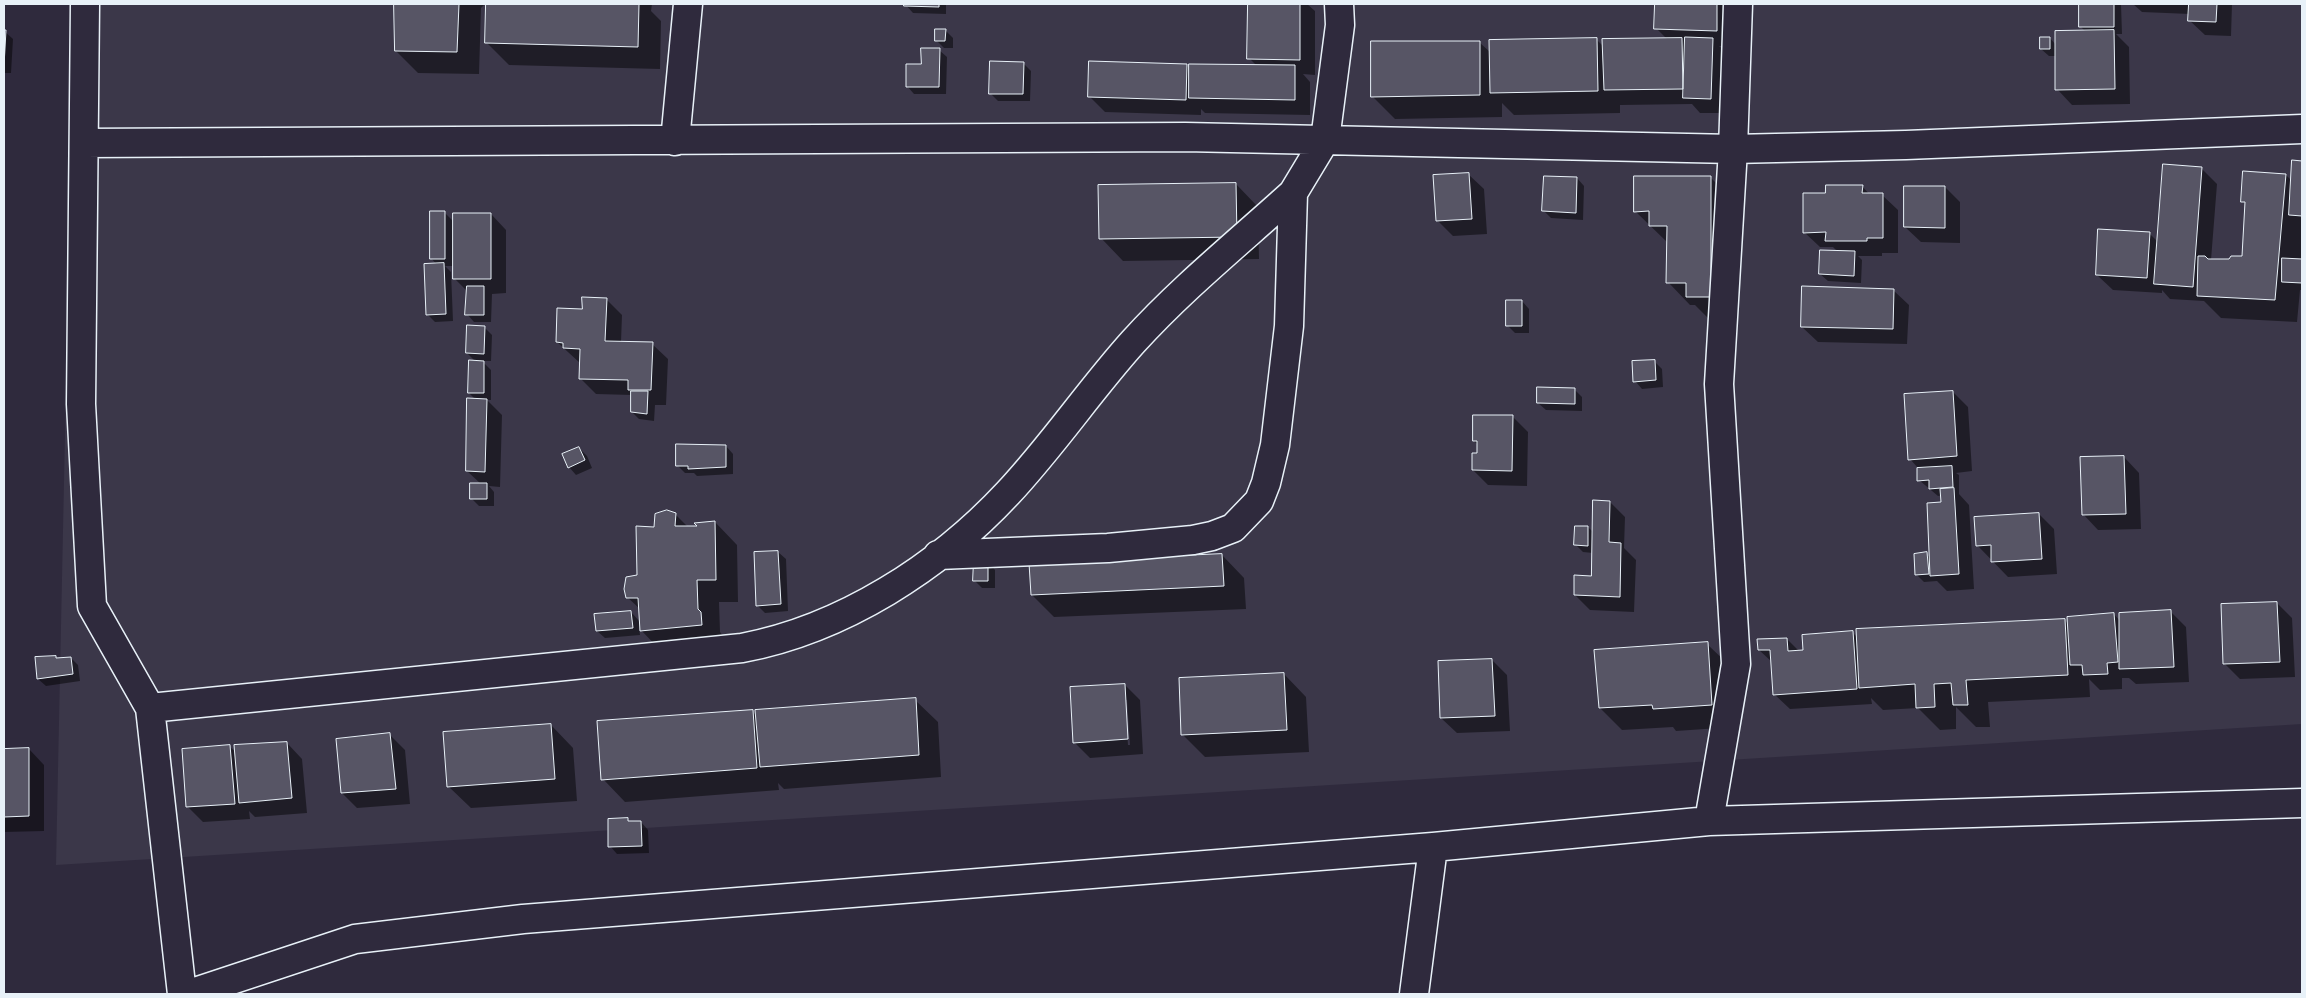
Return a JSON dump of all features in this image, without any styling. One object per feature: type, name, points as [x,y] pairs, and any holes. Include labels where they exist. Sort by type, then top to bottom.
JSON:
[{"type":"street","points":[[84,4],[81,404],[92,606],[150,708],[182,994]]},
{"type":"street","points":[[675,141],[688,4]]},
{"type":"street","points":[[150,708],[742,648],[798,634],[889,589],[970,532],[1009,492],[1055,438],[1090,392],[1180,293],[1293,193],[1325,140],[1340,25],[1339,4]]},
{"type":"street","points":[[1709,821],[1736,664],[1719,384],[1733,149],[1738,4]]},
{"type":"street","points":[[84,143],[1175,137],[1733,149],[1906,145],[2302,129]]},
{"type":"street","points":[[938,555],[1108,548],[1193,540],[1212,536],[1233,528],[1250,512],[1259,501],[1266,483],[1275,445],[1289,326],[1293,193]]},
{"type":"street","points":[[189,994],[355,939],[523,919],[1433,847],[1709,821],[2302,803]]},
{"type":"street","points":[[1414,994],[1433,847]]},
{"type":"shaded area","points":[[74,4],[2302,4],[2302,724],[56,865]]},
{"type":"building","points":[[394,4],[459,4],[457,52],[395,51]]},
{"type":"building","points":[[486,4],[639,4],[638,47],[485,43]]},
{"type":"building","points":[[904,4],[939,4],[939,7],[904,6]]},
{"type":"building","points":[[1248,4],[1300,4],[1300,60],[1247,59]]},
{"type":"building","points":[[1655,4],[1717,4],[1717,31],[1654,29]]},
{"type":"building","points":[[2079,4],[2114,4],[2114,27],[2079,27]]},
{"type":"building","points":[[2189,4],[2217,4],[2216,22],[2188,21]]},
{"type":"building","points":[[935,29],[946,29],[945,41],[935,41]]},
{"type":"building","points":[[4,30],[6,30],[4,66]]},
{"type":"building","points":[[2114,30],[2115,89],[2055,90],[2055,31]]},
{"type":"building","points":[[1685,37],[1713,38],[1711,99],[1683,98]]},
{"type":"building","points":[[2040,37],[2050,37],[2050,49],[2040,49]]},
{"type":"building","points":[[1597,38],[1598,91],[1490,93],[1489,40]]},
{"type":"building","points":[[1682,38],[1683,89],[1604,90],[1602,39]]},
{"type":"building","points":[[1371,41],[1480,41],[1480,95],[1371,97]]},
{"type":"building","points":[[921,48],[940,48],[939,87],[906,87],[906,64],[921,64]]},
{"type":"building","points":[[990,61],[1024,62],[1023,94],[989,94]]},
{"type":"building","points":[[1089,61],[1187,64],[1186,100],[1088,97]]},
{"type":"building","points":[[1189,64],[1295,65],[1295,100],[1189,98]]},
{"type":"building","points":[[2292,160],[2302,161],[2302,216],[2289,215]]},
{"type":"building","points":[[2163,164],[2202,167],[2193,287],[2154,284]]},
{"type":"building","points":[[2243,171],[2286,174],[2275,300],[2197,296],[2198,256],[2205,256],[2208,259],[2229,259],[2231,256],[2242,256],[2245,202],[2241,202]]},
{"type":"building","points":[[1469,173],[1472,219],[1436,221],[1433,175]]},
{"type":"building","points":[[1544,176],[1577,177],[1576,213],[1542,211]]},
{"type":"building","points":[[1634,176],[1711,176],[1711,297],[1686,297],[1686,283],[1666,283],[1667,226],[1649,226],[1649,211],[1634,212]]},
{"type":"building","points":[[1236,183],[1237,237],[1099,239],[1098,185]]},
{"type":"building","points":[[1826,185],[1863,185],[1862,193],[1883,193],[1883,238],[1867,238],[1867,241],[1825,241],[1826,232],[1803,233],[1803,193],[1825,193]]},
{"type":"building","points":[[1904,186],[1945,186],[1945,228],[1904,227]]},
{"type":"building","points":[[430,211],[445,211],[445,259],[430,259]]},
{"type":"building","points":[[453,213],[491,213],[491,279],[453,279]]},
{"type":"building","points":[[2098,229],[2150,232],[2147,278],[2096,275]]},
{"type":"building","points":[[1820,250],[1855,251],[1854,276],[1819,274]]},
{"type":"building","points":[[2282,258],[2302,259],[2302,283],[2282,282]]},
{"type":"building","points":[[444,263],[446,314],[426,315],[424,264]]},
{"type":"building","points":[[467,286],[484,286],[484,315],[465,315]]},
{"type":"building","points":[[1802,286],[1894,289],[1893,329],[1801,327]]},
{"type":"building","points":[[582,297],[607,298],[605,341],[653,342],[651,390],[628,390],[628,380],[579,379],[580,349],[563,348],[563,343],[556,342],[557,308],[582,309]]},
{"type":"building","points":[[1506,300],[1522,300],[1522,326],[1506,326]]},
{"type":"building","points":[[467,325],[485,326],[484,354],[466,353]]},
{"type":"building","points":[[469,360],[484,361],[484,393],[468,393]]},
{"type":"building","points":[[1655,360],[1656,380],[1633,382],[1632,361]]},
{"type":"building","points":[[1537,387],[1575,388],[1575,404],[1537,403]]},
{"type":"building","points":[[631,391],[648,391],[647,414],[631,412]]},
{"type":"building","points":[[1953,391],[1957,456],[1908,460],[1904,394]]},
{"type":"building","points":[[467,398],[487,399],[485,472],[466,471]]},
{"type":"building","points":[[1473,415],[1513,415],[1512,471],[1472,470],[1472,453],[1477,453],[1477,441],[1473,441]]},
{"type":"building","points":[[676,444],[726,445],[726,467],[688,469],[688,466],[676,466]]},
{"type":"building","points":[[579,447],[585,460],[568,468],[562,454]]},
{"type":"building","points":[[2124,456],[2126,514],[2082,515],[2080,457]]},
{"type":"building","points":[[1952,466],[1953,487],[1929,489],[1929,480],[1917,481],[1917,468]]},
{"type":"building","points":[[470,483],[487,483],[487,499],[470,499]]},
{"type":"building","points":[[1954,488],[1959,574],[1930,576],[1927,503],[1941,502],[1940,489]]},
{"type":"building","points":[[1593,500],[1610,501],[1609,542],[1621,543],[1620,597],[1574,595],[1574,575],[1591,576]]},
{"type":"building","points":[[667,510],[676,513],[675,526],[697,526],[694,523],[715,521],[716,580],[697,580],[698,609],[701,612],[702,625],[640,631],[638,598],[626,598],[624,589],[626,577],[637,575],[636,526],[654,527],[655,514]]},
{"type":"building","points":[[2039,513],[2042,559],[1991,562],[1991,545],[1976,546],[1974,517]]},
{"type":"building","points":[[1575,526],[1588,526],[1588,546],[1574,545]]},
{"type":"building","points":[[778,551],[781,604],[756,606],[754,552]]},
{"type":"building","points":[[1927,552],[1929,574],[1915,575],[1914,554]]},
{"type":"building","points":[[1222,554],[1224,586],[1031,595],[1029,563]]},
{"type":"building","points":[[974,560],[988,561],[988,581],[973,581]]},
{"type":"building","points":[[2277,602],[2280,662],[2223,664],[2221,604]]},
{"type":"building","points":[[2171,610],[2174,667],[2119,669],[2119,613]]},
{"type":"building","points":[[631,611],[633,628],[596,631],[594,614]]},
{"type":"building","points":[[2114,613],[2118,662],[2107,663],[2108,674],[2083,675],[2082,665],[2070,665],[2067,617]]},
{"type":"building","points":[[2065,619],[2068,675],[1966,680],[1968,705],[1953,705],[1951,683],[1934,684],[1935,707],[1916,708],[1915,684],[1859,688],[1856,629]]},
{"type":"building","points":[[1853,631],[1857,689],[1773,695],[1770,650],[1758,650],[1757,639],[1787,638],[1788,651],[1803,650],[1802,635]]},
{"type":"building","points":[[1708,642],[1712,705],[1653,709],[1652,705],[1599,708],[1594,650]]},
{"type":"building","points":[[56,656],[56,658],[71,657],[73,674],[37,679],[35,657]]},
{"type":"building","points":[[1492,659],[1495,716],[1440,718],[1438,661]]},
{"type":"building","points":[[1284,673],[1287,730],[1181,735],[1179,678]]},
{"type":"building","points":[[1125,684],[1128,739],[1073,743],[1070,687]]},
{"type":"building","points":[[916,698],[919,755],[760,767],[755,710]]},
{"type":"building","points":[[753,710],[757,768],[601,780],[597,721]]},
{"type":"building","points":[[551,724],[555,779],[447,787],[443,732]]},
{"type":"building","points":[[390,733],[396,789],[341,793],[336,739]]},
{"type":"building","points":[[287,742],[292,798],[239,803],[234,745]]},
{"type":"building","points":[[230,745],[235,804],[186,807],[182,749]]},
{"type":"building","points":[[29,748],[29,816],[4,817],[4,749]]},
{"type":"building","points":[[628,818],[628,821],[641,821],[642,846],[608,847],[608,819]]}]
